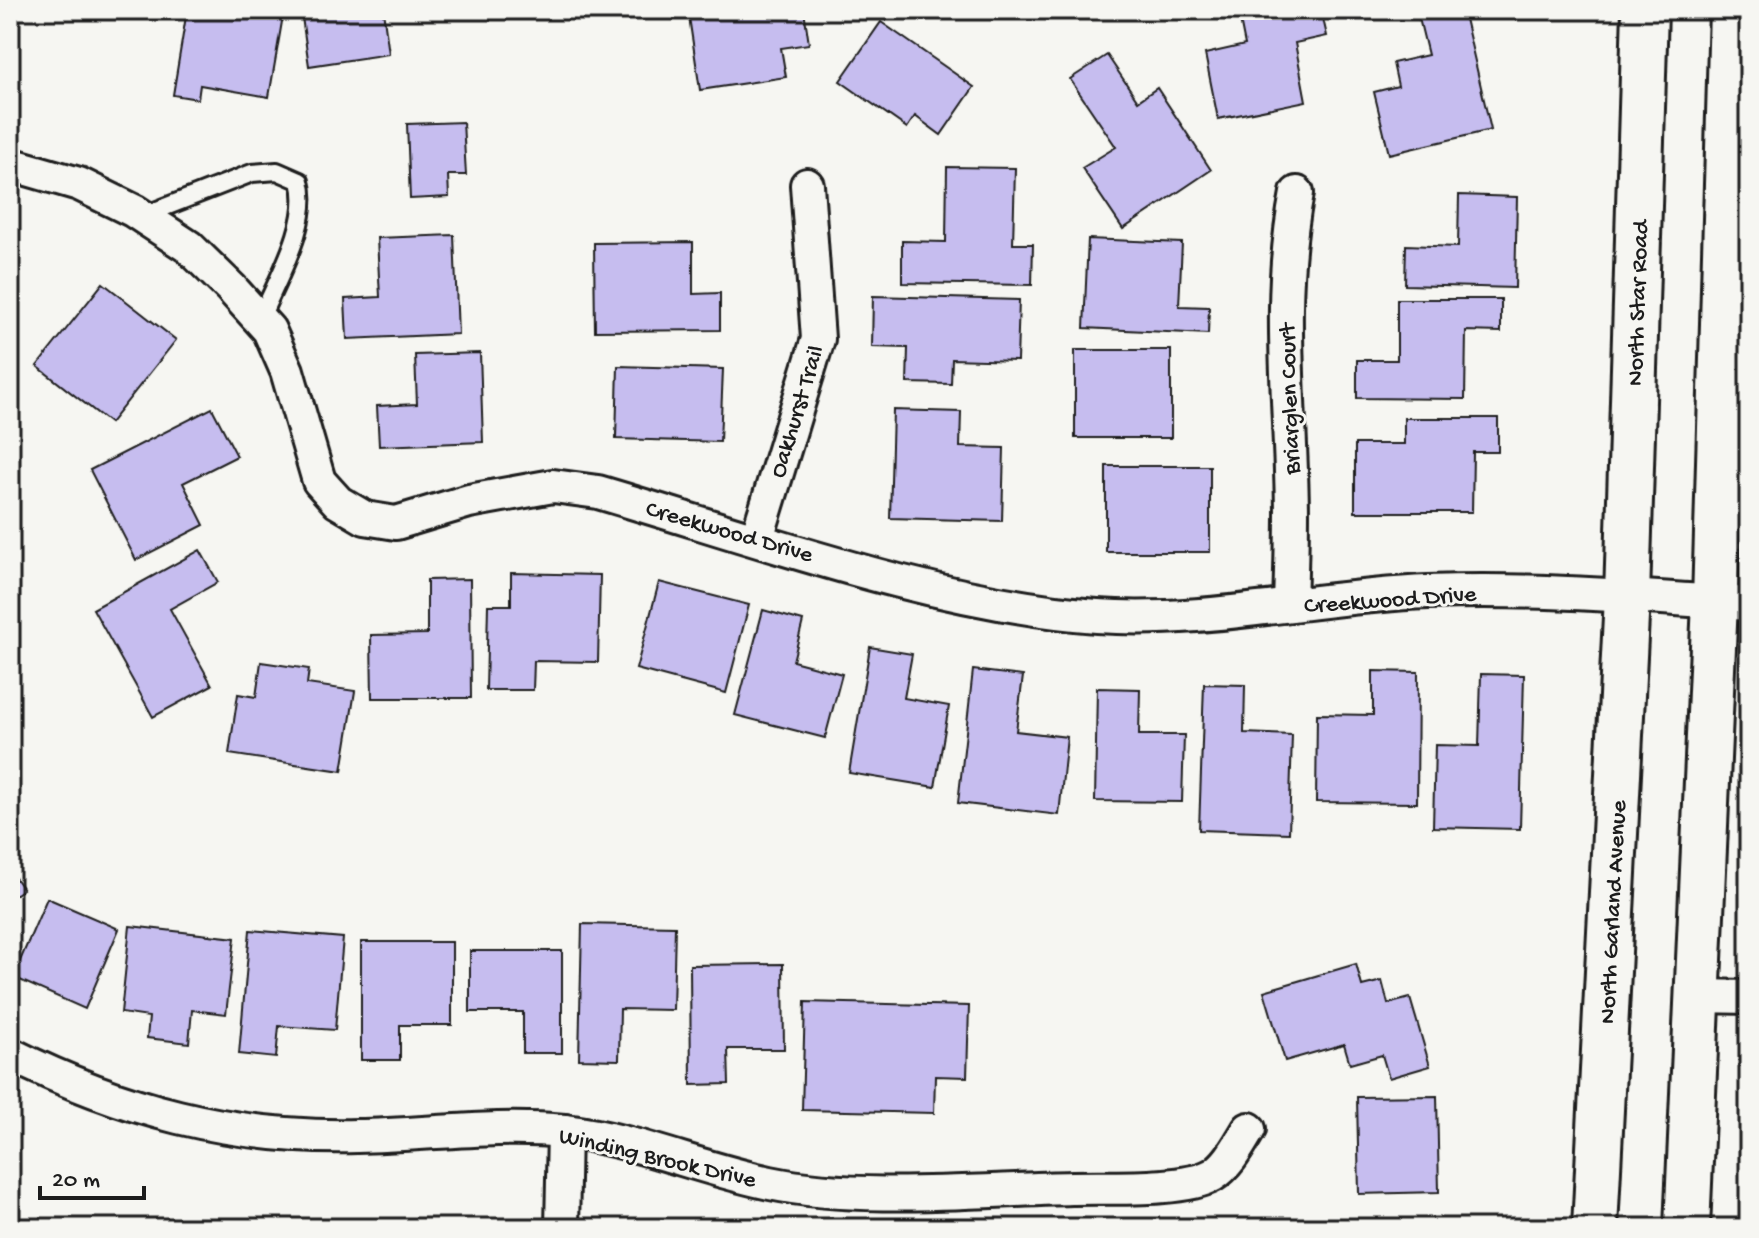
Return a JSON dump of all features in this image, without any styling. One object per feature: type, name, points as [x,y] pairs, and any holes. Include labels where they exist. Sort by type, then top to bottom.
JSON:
[{"type":"main road","name":"North Star Road","points":[[1627,597],[1645,10]]},
{"type":"main road","points":[[1687,1228],[1699,996],[1732,603],[1732,10]]},
{"type":"main road","name":"North Garland Avenue","points":[[1595,1228],[1627,597]]},
{"type":"street","name":"Creekwood Drive","points":[[10,164],[79,184],[142,216],[189,247],[269,330],[287,371],[319,481],[338,502],[365,518],[396,523],[469,501],[553,486],[598,492],[886,576],[995,602],[1096,616],[1188,618],[1427,592],[1547,591],[1732,603]]},
{"type":"street","name":"Oakhurst Trail","points":[[757,538],[818,339],[807,185]]},
{"type":"street","name":"Briarglen Court","points":[[1290,605],[1292,511],[1283,332],[1288,240],[1297,193]]},
{"type":"street","points":[[1699,996],[1749,997]]},
{"type":"street","name":"Winding Brook Drive","points":[[10,1054],[69,1084],[220,1129],[299,1136],[509,1129],[564,1131],[620,1142],[770,1183],[866,1191],[1169,1185],[1212,1175],[1234,1153],[1249,1129]]},
{"type":"street","points":[[562,1228],[564,1131]]},
{"type":"lane","points":[[142,216],[252,173],[277,171],[300,181],[304,196],[302,218],[260,320]]},
{"type":"building","points":[[187,10],[284,10],[269,97],[200,85],[198,99],[173,95]]},
{"type":"building","points":[[301,10],[383,10],[389,54],[309,66]]},
{"type":"building","points":[[734,10],[804,10],[809,44],[781,48],[786,77],[700,90],[689,17]]},
{"type":"building","points":[[1288,10],[1321,10],[1327,36],[1295,43],[1306,101],[1218,119],[1205,54],[1245,45],[1240,20]]},
{"type":"building","points":[[1417,10],[1463,10],[1491,130],[1389,154],[1374,92],[1398,86],[1393,63],[1428,55]]},
{"type":"building","points":[[881,22],[974,87],[941,135],[915,116],[907,128],[840,81]]},
{"type":"building","points":[[1107,55],[1138,101],[1157,88],[1211,170],[1123,229],[1082,168],[1116,147],[1070,79]]},
{"type":"building","points":[[463,122],[466,175],[448,175],[449,197],[410,199],[407,124]]},
{"type":"building","points":[[947,167],[1015,168],[1013,244],[1033,244],[1032,285],[902,283],[902,241],[946,242]]},
{"type":"building","points":[[1459,195],[1517,197],[1515,288],[1405,285],[1406,245],[1458,247]]},
{"type":"building","points":[[454,235],[458,334],[347,339],[345,299],[380,297],[377,238]]},
{"type":"building","points":[[1088,239],[1182,243],[1179,306],[1209,307],[1208,334],[1084,328]]},
{"type":"building","points":[[693,242],[693,294],[720,293],[720,330],[595,331],[594,243]]},
{"type":"building","points":[[103,283],[176,340],[110,423],[37,366]]},
{"type":"building","points":[[873,296],[1019,300],[1017,361],[952,359],[951,384],[907,383],[908,348],[872,347]]},
{"type":"building","points":[[1397,299],[1501,299],[1501,332],[1466,331],[1465,399],[1357,398],[1357,360],[1397,360]]},
{"type":"building","points":[[1075,350],[1171,350],[1171,438],[1075,438]]},
{"type":"building","points":[[480,353],[483,442],[379,446],[377,406],[417,404],[415,355]]},
{"type":"building","points":[[618,366],[723,369],[720,442],[616,439]]},
{"type":"building","points":[[212,408],[237,456],[183,483],[204,525],[136,560],[90,470]]},
{"type":"building","points":[[893,410],[961,412],[960,447],[1004,448],[1002,521],[890,518]]},
{"type":"building","points":[[1404,418],[1498,418],[1498,452],[1473,452],[1472,512],[1355,512],[1355,444],[1404,444]]},
{"type":"building","points":[[1106,466],[1210,466],[1210,552],[1106,552]]},
{"type":"building","points":[[200,550],[218,582],[170,609],[212,685],[153,717],[93,609]]},
{"type":"building","points":[[511,573],[600,575],[598,662],[534,661],[533,690],[486,690],[488,605],[511,605]]},
{"type":"building","points":[[470,579],[471,698],[372,698],[371,635],[427,634],[427,580]]},
{"type":"building","points":[[659,582],[749,605],[726,693],[636,669]]},
{"type":"building","points":[[763,610],[803,621],[793,661],[842,674],[825,738],[735,715]]},
{"type":"building","points":[[870,647],[912,654],[904,698],[949,706],[935,787],[849,773]]},
{"type":"building","points":[[261,662],[309,669],[307,684],[355,691],[342,771],[229,754],[238,694],[256,697]]},
{"type":"building","points":[[973,670],[1023,676],[1016,731],[1067,737],[1059,815],[958,803]]},
{"type":"building","points":[[1373,671],[1418,672],[1417,803],[1316,802],[1317,714],[1373,715]]},
{"type":"building","points":[[1481,674],[1524,675],[1520,829],[1433,827],[1435,745],[1479,746]]},
{"type":"building","points":[[1204,684],[1245,685],[1244,733],[1292,735],[1289,833],[1199,830]]},
{"type":"building","points":[[1097,688],[1140,689],[1139,735],[1184,735],[1182,802],[1095,801]]},
{"type":"building","points":[[10,871],[23,889],[10,898]]},
{"type":"building","points":[[47,898],[119,929],[85,1009],[13,977]]},
{"type":"building","points":[[582,924],[675,926],[673,1010],[620,1009],[619,1060],[579,1059]]},
{"type":"building","points":[[130,926],[235,938],[226,1014],[192,1010],[189,1043],[147,1038],[149,1017],[121,1013]]},
{"type":"building","points":[[250,930],[343,938],[335,1030],[279,1026],[276,1058],[239,1054]]},
{"type":"building","points":[[361,942],[452,942],[452,1025],[400,1025],[400,1060],[361,1060]]},
{"type":"building","points":[[470,951],[562,951],[562,1053],[523,1053],[523,1012],[470,1012]]},
{"type":"building","points":[[783,964],[784,1049],[728,1049],[729,1084],[691,1085],[690,965]]},
{"type":"building","points":[[1356,964],[1362,986],[1382,981],[1388,1004],[1410,998],[1430,1066],[1389,1078],[1382,1055],[1350,1064],[1344,1044],[1285,1061],[1264,991]]},
{"type":"building","points":[[805,1002],[969,1006],[967,1077],[935,1076],[934,1113],[802,1110]]},
{"type":"building","points":[[1437,1096],[1439,1192],[1359,1194],[1357,1097]]}]
